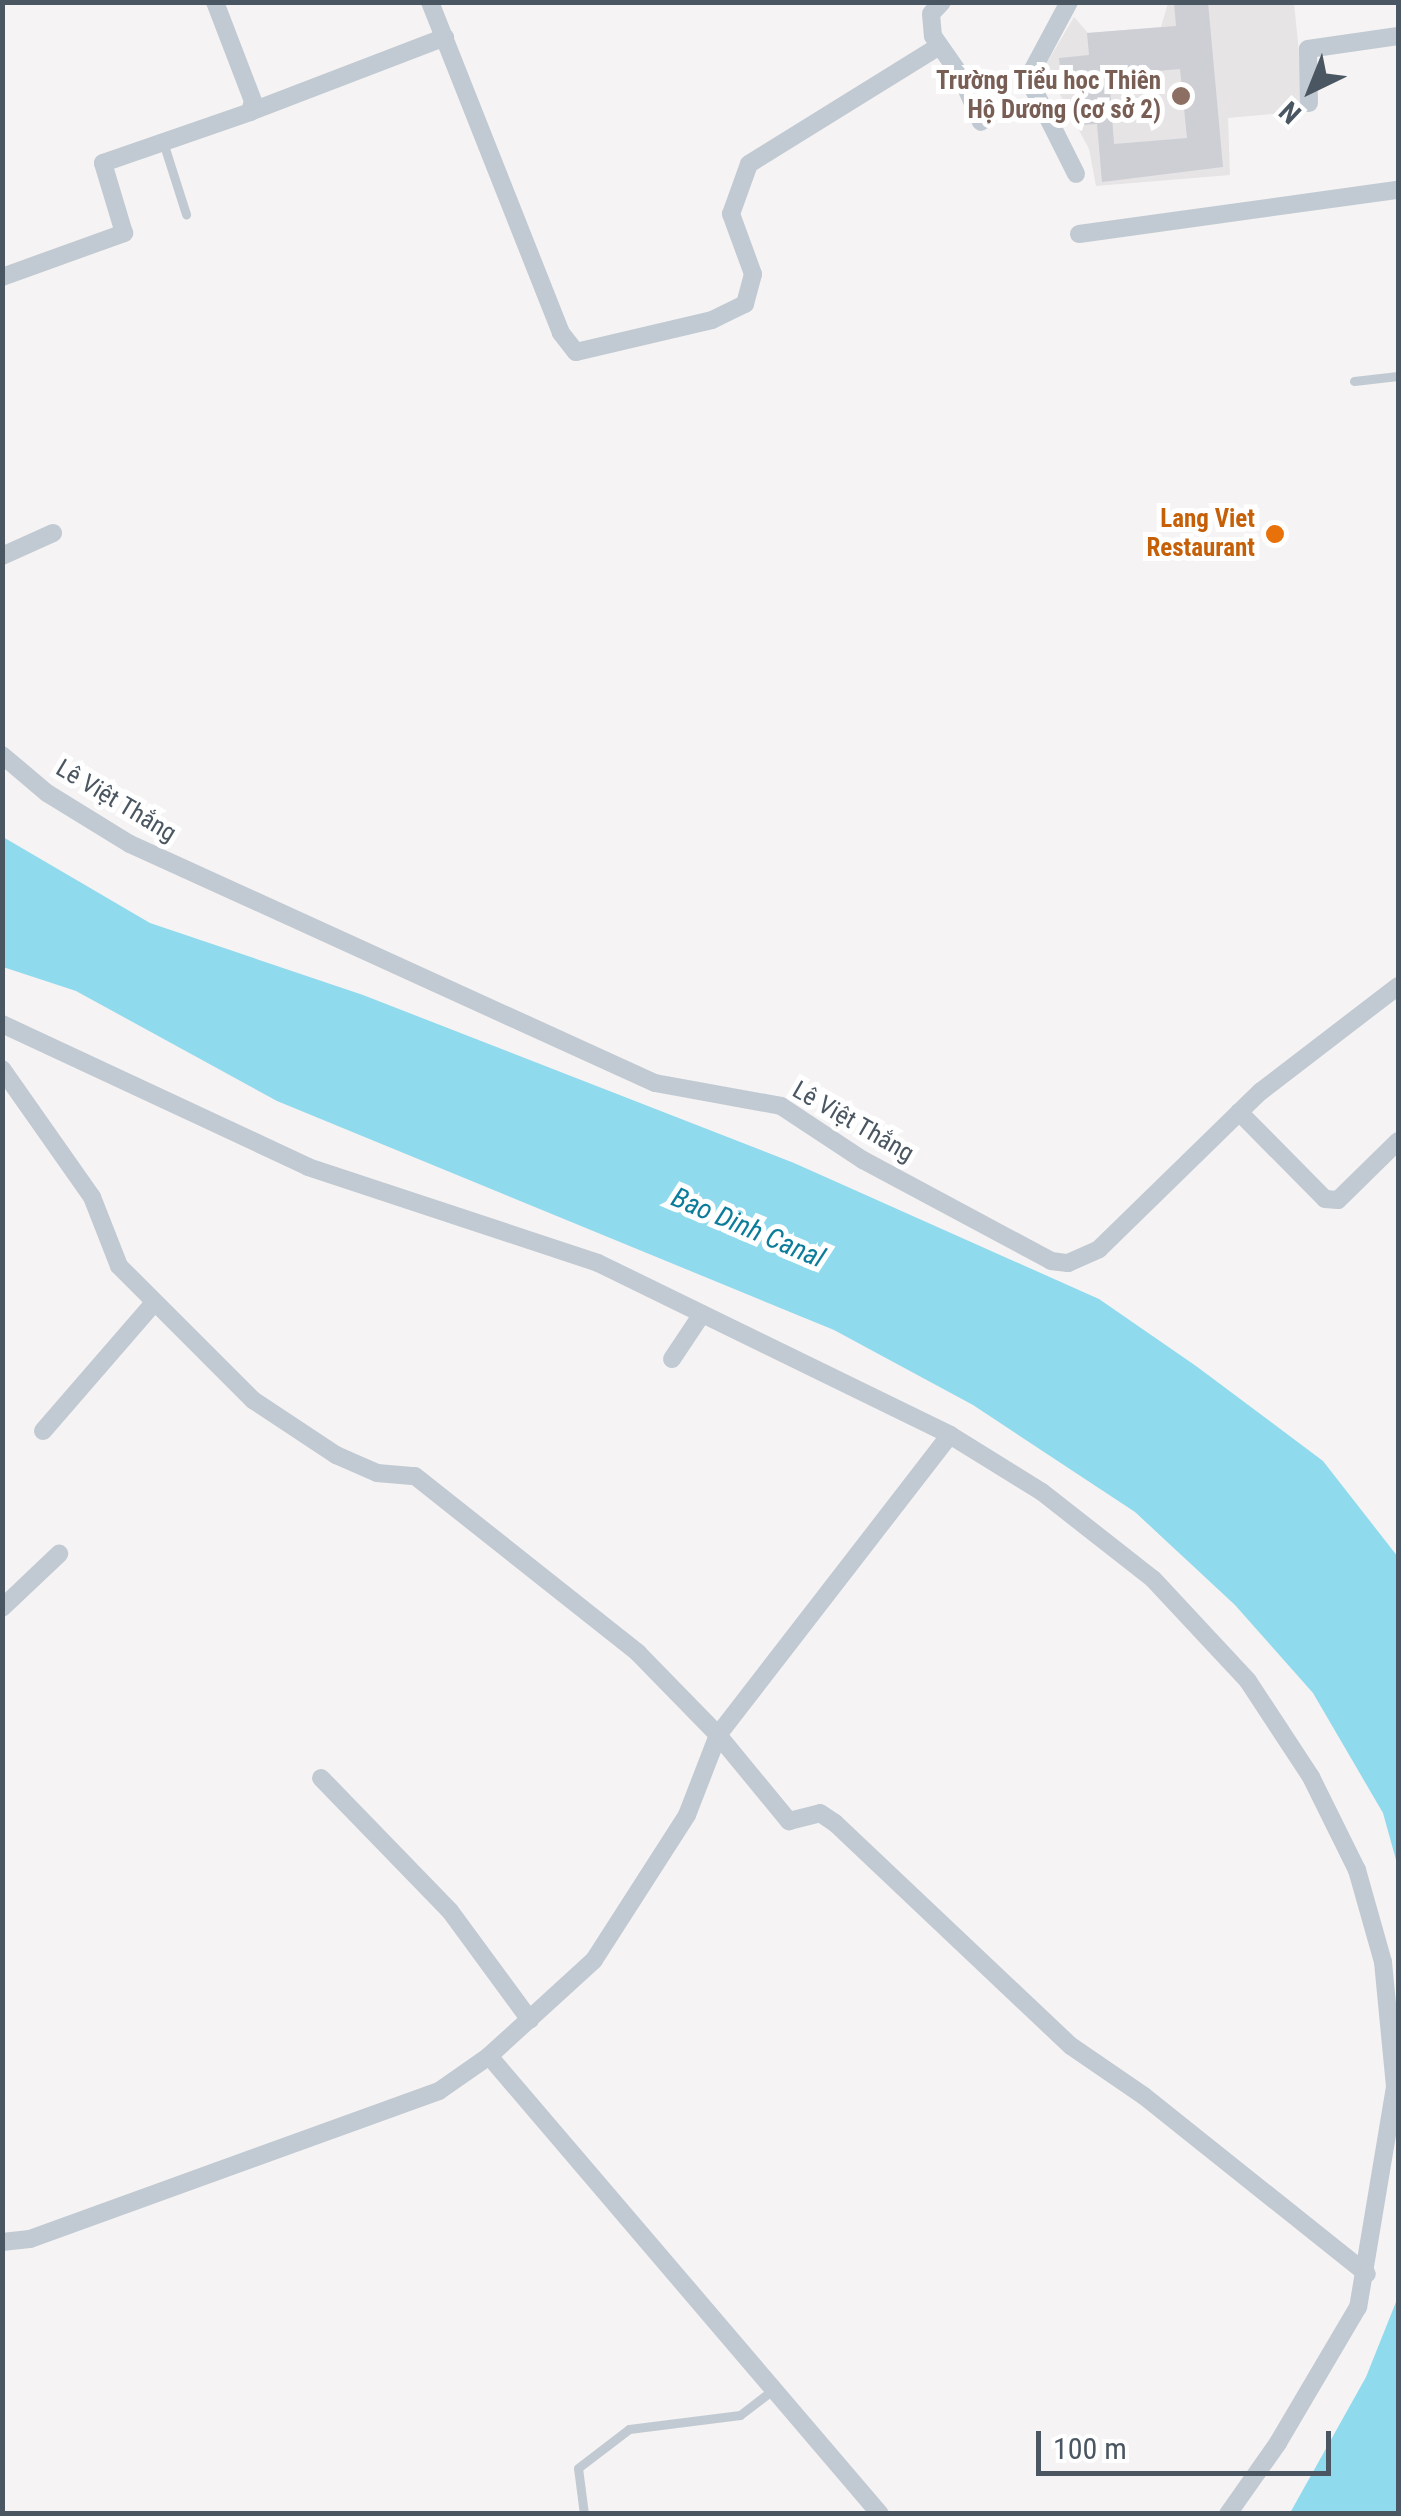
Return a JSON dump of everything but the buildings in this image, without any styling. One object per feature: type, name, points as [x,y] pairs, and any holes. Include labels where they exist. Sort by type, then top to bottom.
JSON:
[{"type":"street","points":[[215,2],[254,101],[250,112]]},
{"type":"street","points":[[430,2],[561,333],[576,352],[712,320],[746,304],[753,274],[731,214],[749,164],[776,142],[938,47]]},
{"type":"street","points":[[942,2],[929,23],[938,47],[962,76],[981,122]]},
{"type":"street","points":[[1068,2],[1032,71],[1034,88],[1076,174]]},
{"type":"street","points":[[1309,103],[1308,49],[1398,36]]},
{"type":"street","points":[[2,277],[124,233],[103,163],[250,112],[444,37]]},
{"type":"street","points":[[1079,234],[1398,190]]},
{"type":"street","points":[[2,556],[53,533]]},
{"type":"street","name":"Lê Việt Thắng","points":[[2,755],[47,793],[130,844],[655,1083],[781,1106],[864,1160],[1051,1261],[1068,1263],[1099,1250],[1239,1112],[1398,986]]},
{"type":"street","points":[[2,1024],[308,1167],[598,1263],[950,1436],[1042,1492],[1153,1579],[1248,1681],[1311,1776],[1358,1870],[1383,1962],[1395,2088],[1366,2274],[1348,2324],[1228,2514]]},
{"type":"street","points":[[2,1069],[92,1198],[119,1266],[153,1304],[294,1431],[377,1472],[415,1476],[620,1637],[718,1735],[788,1821],[820,1813],[835,1822],[1071,2046],[1144,2096],[1366,2274]]},
{"type":"street","points":[[1239,1112],[1325,1199],[1338,1200],[1398,1140]]},
{"type":"street","points":[[43,1430],[153,1304]]},
{"type":"street","points":[[672,1359],[702,1314]]},
{"type":"street","points":[[2,2242],[30,2239],[440,2091],[489,2056],[594,1960],[646,1886],[687,1815],[718,1735],[950,1436]]},
{"type":"street","points":[[2,1608],[60,1554]]},
{"type":"street","points":[[322,1778],[450,1911],[530,2020]]},
{"type":"street","points":[[489,2056],[880,2514]]},
{"type":"lane","points":[[163,142],[186,214]]},
{"type":"lane","points":[[1354,381],[1398,376]]},
{"type":"lane","points":[[584,2514],[578,2468],[629,2429],[740,2415],[774,2389]]},
{"type":"shaded area","name":"Trường Tiểu học Thiên Hộ Dương (cơ sở 2)","points":[[1168,3],[1294,3],[1305,111],[1228,118],[1230,175],[1096,186],[1089,149],[1045,66],[1074,17],[1088,33],[1161,27]]},
{"type":"water","name":"Bao Dinh Canal","points":[[3,837],[150,923],[363,995],[794,1163],[1099,1299],[1196,1366],[1323,1461],[1398,1557],[1398,1867],[1383,1813],[1313,1693],[1235,1605],[1135,1512],[973,1405],[834,1330],[277,1101],[76,991],[3,967]]},
{"type":"water","points":[[1398,2297],[1398,2513],[1290,2513],[1366,2377]]},
{"type":"place","name":"Trường Tiểu học Thiên Hộ Dương (cơ sở 2)","points":[[1181,96]]},
{"type":"place","name":"Lang Viet Restaurant","points":[[1275,534]]}]
